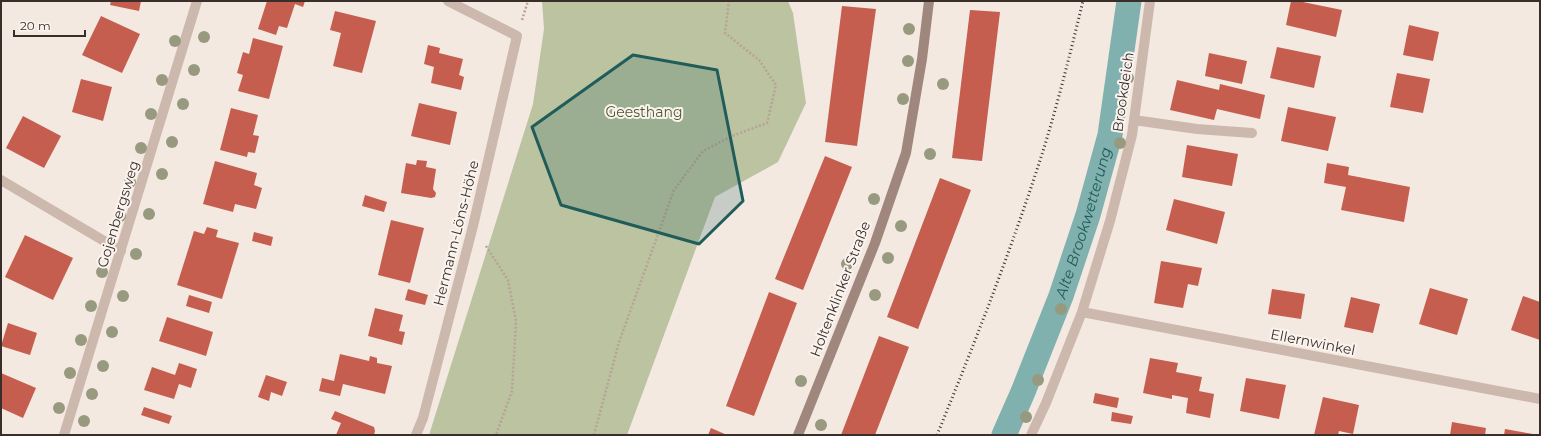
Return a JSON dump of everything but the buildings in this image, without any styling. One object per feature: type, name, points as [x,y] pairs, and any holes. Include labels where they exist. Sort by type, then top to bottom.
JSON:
[{"type":"main road","name":"Holtenklinker Straße","points":[[798,435],[875,243],[906,153],[922,59],[928,1]]},
{"type":"street","name":"Gojenbergsweg","points":[[64,435],[197,1]]},
{"type":"street","name":"Hermann-Löns-Höhe","points":[[416,435],[425,410],[473,226],[508,81],[517,36],[448,1]]},
{"type":"street","name":"Brookdeich","points":[[1031,435],[1046,403],[1082,312],[1110,221],[1132,135],[1150,1]]},
{"type":"street","points":[[1134,120],[1197,129],[1252,133]]},
{"type":"street","points":[[1,180],[121,251]]},
{"type":"street","name":"Ellernwinkel","points":[[1082,312],[1540,399]]},
{"type":"path","points":[[594,435],[619,342],[674,190],[703,151],[732,136],[768,123],[776,85],[760,60],[726,33],[729,1]]},
{"type":"path","points":[[473,226],[508,280],[516,321],[512,391],[496,435]]},
{"type":"highlighted area","points":[[633,55],[717,70],[743,201],[699,244],[561,205],[532,127]]},
{"type":"green space","name":"Geesthang","points":[[542,1],[788,1],[793,13],[806,103],[778,162],[715,197],[627,435],[429,435],[533,104],[544,29]]},
{"type":"waterway","name":"Alte Brookwetterung","points":[[1004,435],[1023,392],[1061,296],[1088,215],[1110,135],[1129,1]]},
{"type":"railway","points":[[937,435],[994,292],[1020,220],[1055,111],[1083,1]]}]
